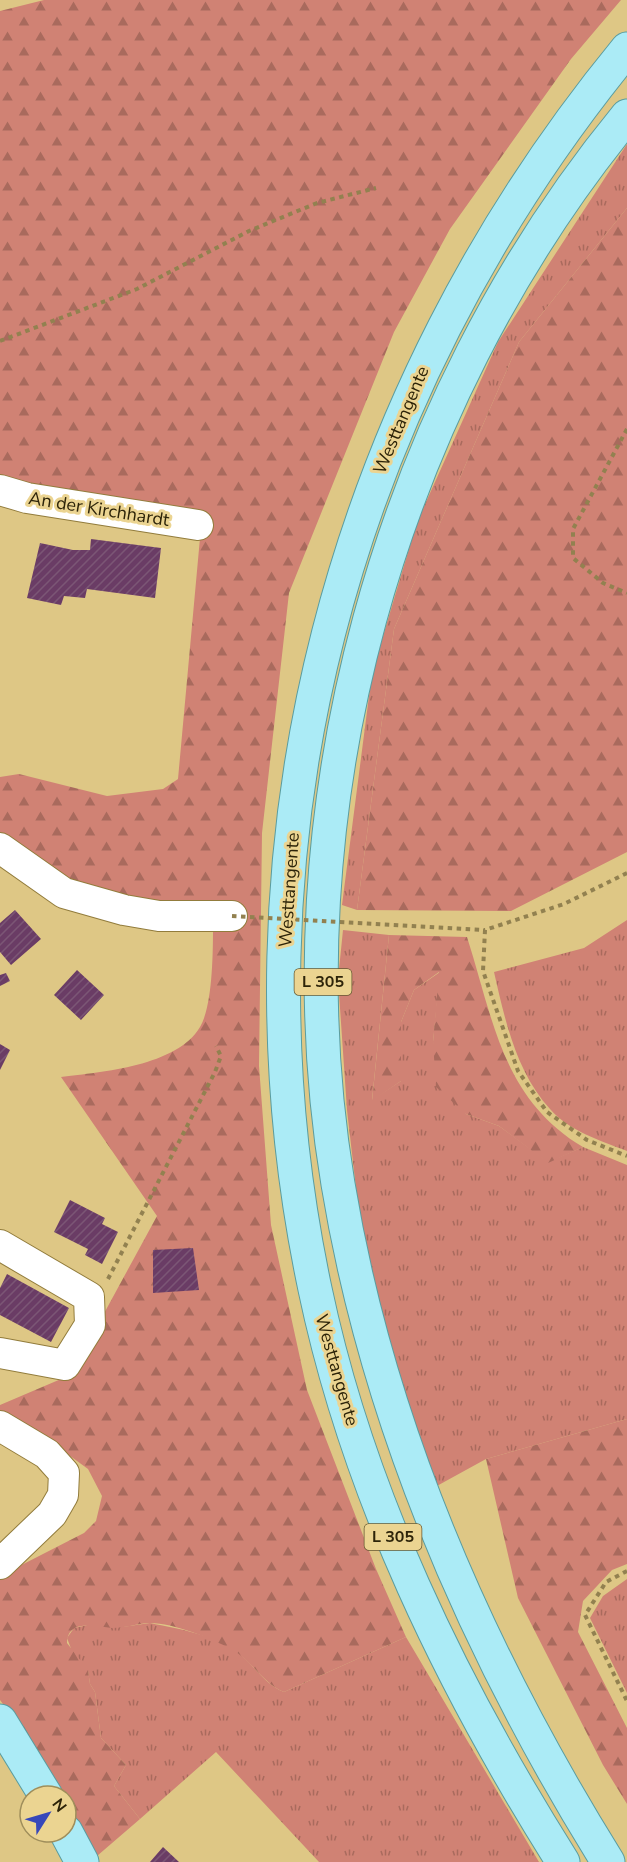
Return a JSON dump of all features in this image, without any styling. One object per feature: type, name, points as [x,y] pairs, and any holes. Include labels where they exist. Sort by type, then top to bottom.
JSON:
[{"type":"main road","name":"Westtangente","points":[[563,1862],[505,1767],[448,1661],[390,1530],[361,1452],[336,1373],[315,1292],[292,1144],[286,1070],[285,921],[300,772],[313,699],[350,554],[382,464],[433,346],[505,216],[547,153],[627,49]]},
{"type":"main road","name":"Westtangente","points":[[608,1862],[535,1739],[467,1602],[439,1535],[390,1397],[352,1255],[338,1183],[325,1054],[323,972],[324,901],[341,751],[367,635],[398,532],[454,392],[488,324],[567,195],[627,116]]},
{"type":"main road","points":[[0,1721],[39,1784]]},
{"type":"main road","points":[[72,1844],[82,1862]]},
{"type":"street","name":"An der Kirchhardt","points":[[0,490],[27,498],[198,525]]},
{"type":"street","points":[[0,848],[64,893],[123,910],[159,916],[232,916]]},
{"type":"street","points":[[0,1245],[89,1297],[90,1311],[90,1325],[64,1365],[0,1353]]},
{"type":"street","points":[[0,1426],[47,1454],[64,1473],[63,1496],[52,1514],[0,1563]]},
{"type":"path","points":[[0,341],[137,289],[249,231],[317,202],[376,188]]},
{"type":"path","points":[[627,429],[573,529],[573,558],[603,583],[627,593]]},
{"type":"path","points":[[232,916],[485,930],[564,904],[627,873]]},
{"type":"path","points":[[485,930],[483,971],[518,1071],[547,1112],[586,1140],[627,1156]]},
{"type":"path","points":[[90,1311],[132,1237],[215,1072],[221,1056],[216,1046]]},
{"type":"path","points":[[627,1570],[606,1582],[585,1615],[627,1701]]},
{"type":"green space","points":[[44,0],[621,0],[571,59],[450,229],[394,332],[289,593],[262,833],[259,1066],[271,1225],[307,1390],[376,1569],[406,1637],[284,1692],[269,1683],[245,1659],[231,1649],[179,1628],[148,1623],[116,1628],[84,1626],[72,1630],[67,1643],[88,1670],[90,1684],[95,1692],[101,1738],[126,1765],[114,1786],[140,1819],[97,1856],[78,1823],[78,1784],[55,1784],[31,1742],[0,1700],[0,1576],[84,1533],[96,1521],[102,1496],[88,1469],[55,1445],[0,1413],[0,1405],[61,1379],[89,1341],[157,1216],[61,1077],[137,1065],[174,1051],[189,1040],[200,1027],[208,1003],[212,972],[213,914],[76,896],[0,833],[0,777],[19,774],[107,796],[163,789],[178,779],[201,527],[0,486],[0,11]]},
{"type":"green space","points":[[627,144],[627,208],[519,342],[394,629],[357,910],[342,905],[372,673],[417,522],[498,342]]},
{"type":"green space","points":[[627,208],[627,852],[511,911],[357,910],[394,629],[519,342]]},
{"type":"green space","points":[[627,920],[627,1151],[566,1123],[538,1094],[528,1079],[513,1045],[494,972],[584,948]]},
{"type":"green space","points":[[343,930],[389,935],[372,1100],[401,1081],[401,1022],[414,990],[440,972],[433,1042],[466,1114],[499,1126],[548,1162],[583,1147],[627,1165],[627,1419],[486,1459],[435,1487],[400,1388],[376,1295],[357,1197],[347,1110],[338,979]]},
{"type":"green space","points":[[389,935],[467,937],[494,1026],[504,1054],[518,1081],[534,1105],[556,1128],[583,1147],[548,1163],[499,1126],[466,1114],[436,1087],[433,1042],[439,972],[414,990],[401,1022],[401,1081],[372,1101]]},
{"type":"green space","points":[[627,1419],[627,1564],[612,1570],[583,1601],[578,1632],[627,1728],[627,1804],[603,1765],[518,1598],[486,1459]]},
{"type":"green space","points":[[627,1579],[627,1693],[590,1618],[603,1596]]},
{"type":"green space","points":[[150,1623],[198,1634],[222,1643],[242,1656],[272,1685],[284,1692],[406,1637],[539,1862],[319,1862],[216,1752],[140,1819],[114,1786],[126,1765],[101,1738],[95,1692],[90,1684],[88,1671],[73,1654],[67,1638],[74,1628],[92,1624],[122,1627]]},
{"type":"building","points":[[91,539],[161,548],[155,598],[87,589],[85,598],[64,596],[61,605],[27,598],[40,543],[73,550],[90,550]]},
{"type":"building","points":[[15,910],[41,939],[11,965],[0,952],[0,923]]},
{"type":"building","points":[[77,970],[104,995],[81,1020],[54,995]]},
{"type":"building","points":[[6,973],[10,981],[0,986],[0,975]]},
{"type":"building","points":[[0,1044],[10,1050],[0,1070]]},
{"type":"building","points":[[70,1200],[105,1218],[102,1224],[118,1232],[102,1264],[85,1255],[88,1249],[54,1232]]},
{"type":"building","points":[[193,1248],[199,1290],[153,1293],[153,1250]]},
{"type":"building","points":[[7,1274],[69,1308],[51,1342],[0,1315],[0,1288]]},
{"type":"building","points":[[163,1847],[179,1862],[150,1862]]}]
